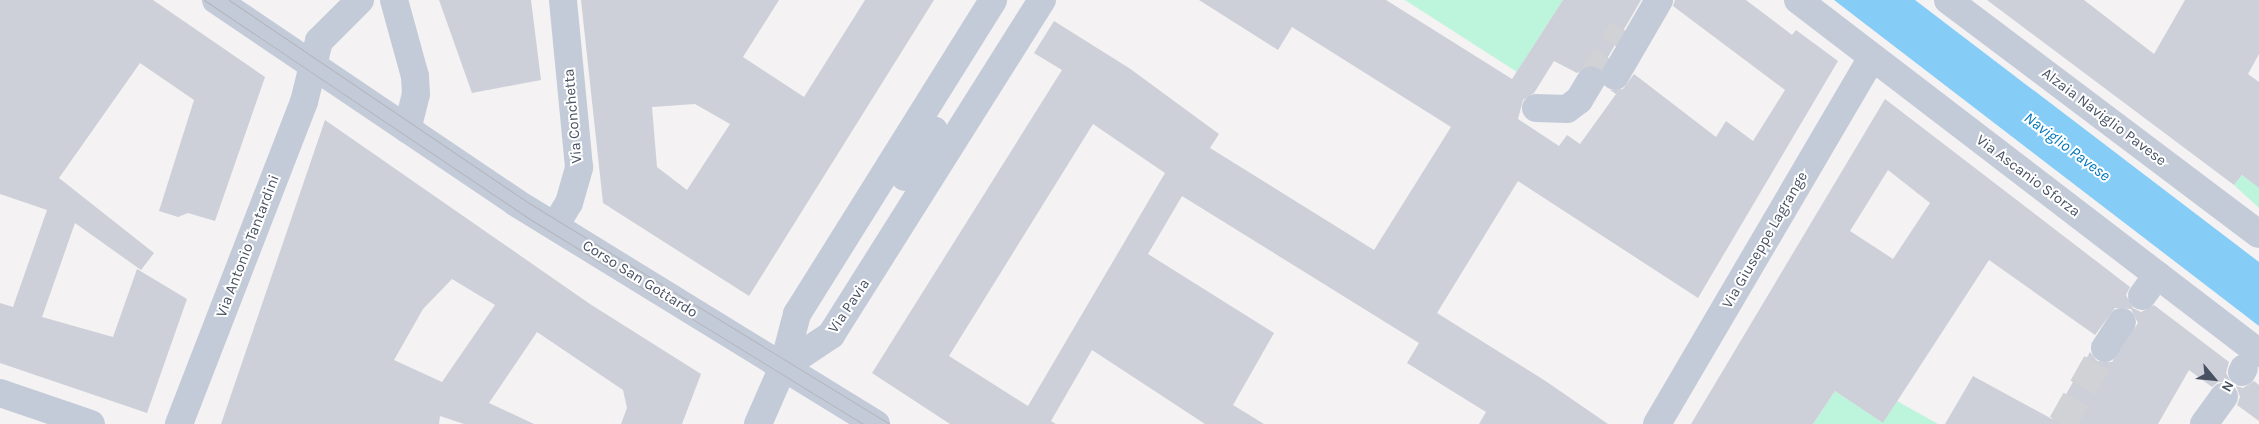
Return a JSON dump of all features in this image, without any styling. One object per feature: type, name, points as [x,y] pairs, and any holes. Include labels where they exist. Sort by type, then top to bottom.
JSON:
[{"type":"street","name":"Corso San Gottardo","points":[[216,0],[555,226],[876,424]]},
{"type":"street","name":"Via Antonio Tantardini","points":[[180,424],[314,67],[319,41],[360,0]]},
{"type":"street","points":[[394,0],[415,76],[416,94],[407,129]]},
{"type":"street","name":"Via Conchetta","points":[[555,226],[568,203],[579,167],[563,0]]},
{"type":"street","points":[[758,424],[783,367],[797,314],[993,0]]},
{"type":"street","name":"Via Pavia","points":[[783,367],[831,335],[1042,0]]},
{"type":"street","points":[[1623,29],[1642,0]]},
{"type":"street","points":[[1536,108],[1567,109],[1579,100],[1603,78],[1659,0]]},
{"type":"street","name":"Via Ascanio Sforza","points":[[1798,0],[1872,57],[2248,364]]},
{"type":"street","name":"Alzaia Naviglio Pavese","points":[[1948,0],[2259,234]]},
{"type":"street","name":"Via Giuseppe Lagrange","points":[[1657,424],[1872,57]]},
{"type":"street","points":[[905,177],[951,103],[949,71]]},
{"type":"street","points":[[859,214],[894,236]]},
{"type":"street","points":[[2105,348],[2122,322]]},
{"type":"street","points":[[0,393],[91,424]]},
{"type":"street","points":[[2204,424],[2224,396]]},
{"type":"green space","points":[[1405,0],[1563,0],[1517,72]]},
{"type":"green space","points":[[2242,175],[2259,188],[2259,208],[2234,185]]},
{"type":"green space","points":[[1835,391],[1883,423],[1897,401],[1938,424],[1813,424]]},
{"type":"water","name":"Naviglio Pavese","points":[[1834,0],[1915,0],[2259,262],[2259,326]]},
{"type":"building","points":[[0,0],[153,0],[265,77],[215,221],[188,213],[178,217],[159,211],[194,100],[140,63],[59,178],[154,253],[141,270],[75,223],[42,317],[113,337],[137,269],[187,299],[147,413],[0,363],[0,303],[13,307],[47,210],[0,194]]},
{"type":"building","points":[[439,0],[531,0],[541,80],[472,93]]},
{"type":"building","points":[[581,0],[779,0],[743,57],[804,97],[865,0],[934,0],[749,296],[603,203]],"holes":[[[695,104],[730,124],[687,190],[657,167],[652,107]]]},
{"type":"building","points":[[1199,0],[1386,0],[1512,79],[1563,0],[1641,0],[1601,69],[1591,64],[1577,73],[1554,61],[1534,93],[1523,100],[1518,119],[1559,146],[1567,135],[1580,144],[1616,94],[1610,90],[1623,89],[1634,74],[1716,137],[1726,121],[1753,141],[1785,90],[1673,6],[1675,0],[1746,0],[1792,35],[1796,30],[1838,61],[1698,298],[1518,181],[1437,313],[1544,380],[1608,424],[1479,424],[1486,412],[1407,363],[1419,343],[1182,196],[1148,254],[1274,333],[1233,405],[1264,424],[1205,424],[1092,350],[1051,421],[1056,424],[950,424],[872,373],[1062,70],[1034,53],[1054,21],[1129,68],[1219,134],[1210,148],[1374,250],[1451,127],[1292,27],[1278,50]],"holes":[[[1093,124],[1165,173],[1028,406],[949,356]]]},
{"type":"building","points":[[1987,0],[2084,0],[2154,54],[2185,0],[2259,0],[2259,54],[2248,74],[2259,82],[2259,188],[2242,175],[2234,185]]},
{"type":"building","points":[[1885,99],[2130,287],[2126,295],[2133,308],[2141,312],[2154,305],[2229,362],[2226,373],[2231,382],[2218,382],[2212,387],[2189,370],[2158,424],[1945,424],[1973,376],[2052,419],[2090,352],[2097,361],[2112,362],[2138,323],[2131,309],[2115,308],[2095,335],[1989,260],[1883,423],[1835,391],[1813,424],[1691,424]],"holes":[[[1888,170],[1930,203],[1893,259],[1850,231]]]},
{"type":"building","points":[[325,120],[590,304],[701,374],[682,424],[621,424],[627,408],[623,390],[537,332],[489,403],[534,424],[464,424],[440,416],[439,424],[221,424]],"holes":[[[452,279],[495,305],[442,382],[394,360],[423,309]]]},
{"type":"building","points":[[2254,381],[2259,385],[2259,421],[2237,405],[2240,397],[2236,386],[2243,388]]},
{"type":"tunnel","points":[[1591,80],[1623,29]]},
{"type":"tunnel","points":[[2062,424],[2105,348]]},
{"type":"tram line","points":[[204,0],[525,216],[863,424]]},
{"type":"tram line","points":[[229,0],[529,203],[890,424]]}]
